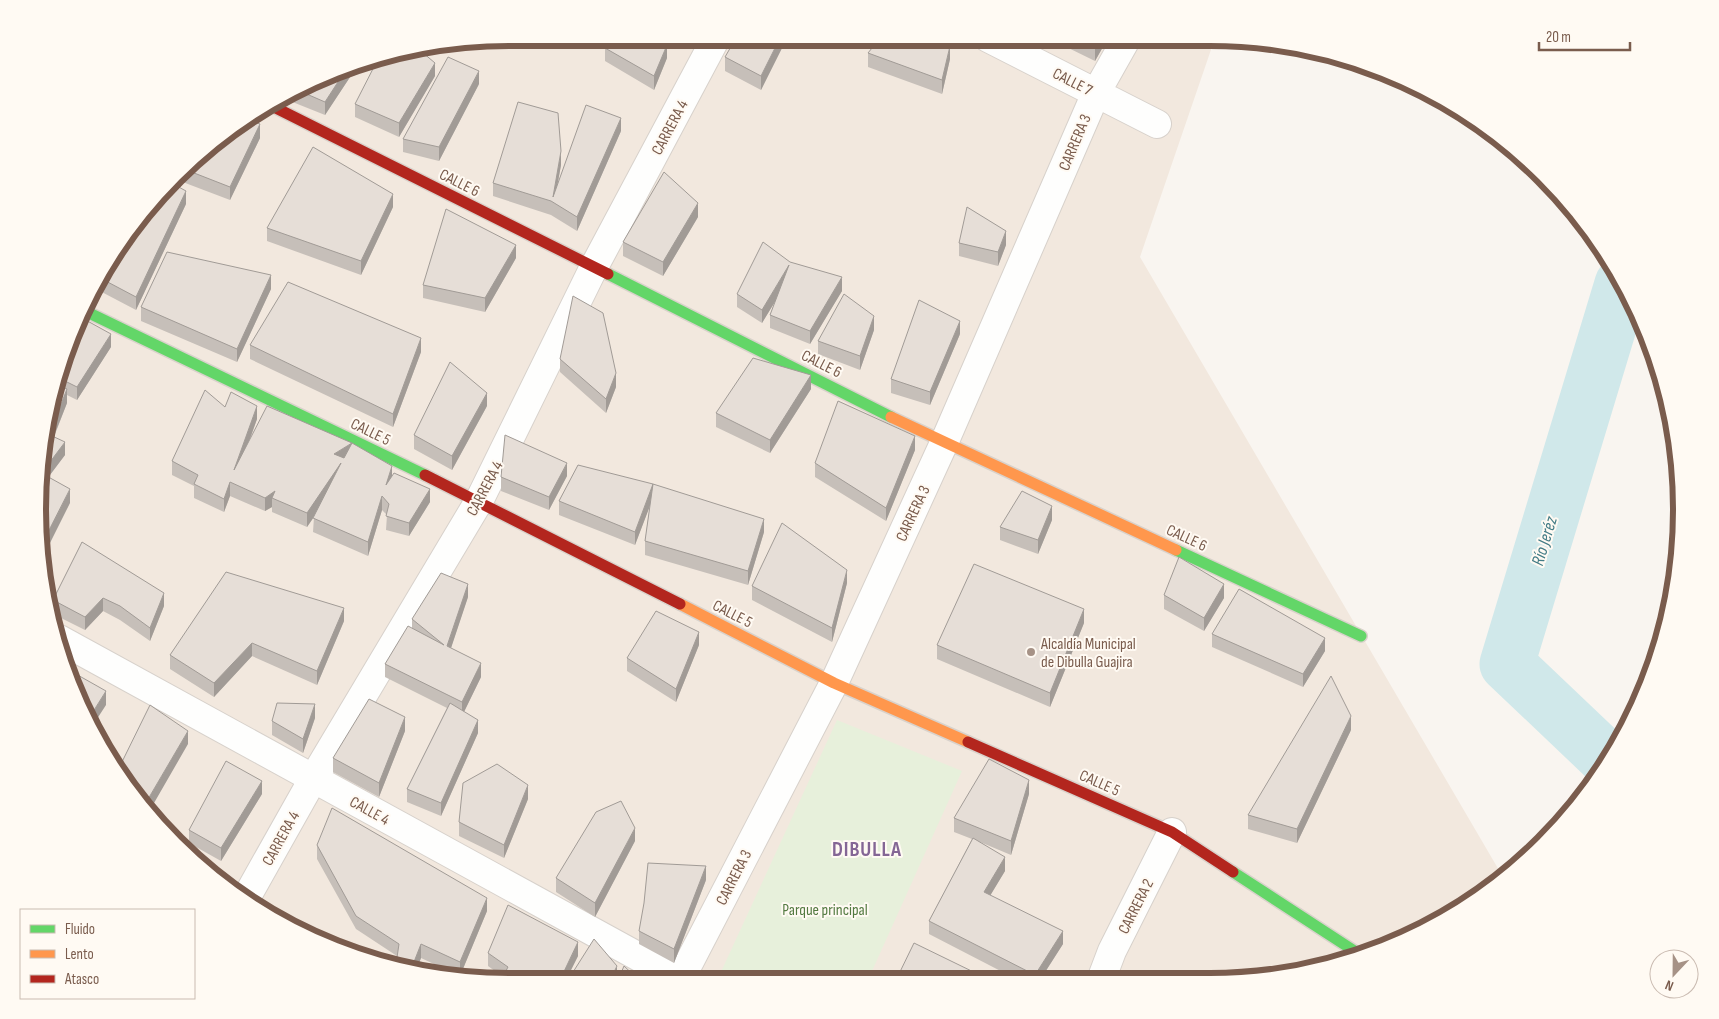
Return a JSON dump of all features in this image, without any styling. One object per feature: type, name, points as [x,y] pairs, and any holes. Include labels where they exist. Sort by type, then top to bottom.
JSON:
[{"type":"street","name":"CARRERA 4","points":[[250,893],[313,779],[479,501],[594,267],[712,46]]},
{"type":"street","name":"CALLE 7","points":[[1004,46],[1157,124]]},
{"type":"street","name":"CARRERA 3","points":[[684,973],[834,683],[944,443],[1096,93],[1122,46]]},
{"type":"street","name":"CALLE 6","points":[[276,109],[944,443],[1361,636]]},
{"type":"street","name":"CALLE 5","points":[[90,314],[479,501],[834,683],[1172,832],[1352,950]]},
{"type":"street","name":"CALLE 4","points":[[66,643],[667,973]]},
{"type":"street","name":"CARRERA 2","points":[[1103,973],[1112,951],[1172,832]]},
{"type":"shaded area","points":[[1212,46],[1140,257],[1499,871],[1467,895],[1441,911],[1387,937],[1329,957],[1300,964],[1240,972],[1210,973],[510,973],[479,972],[419,964],[361,948],[305,925],[252,895],[227,877],[182,837],[142,792],[108,741],[82,687],[62,629],[55,600],[47,540],[46,510],[47,479],[55,419],[71,361],[82,332],[108,278],[124,252],[161,204],[182,182],[204,161],[252,124],[278,108],[332,82],[390,62],[419,55],[479,47]]},
{"type":"green space","name":"Parque principal","points":[[837,720],[962,771],[871,973],[720,973]]},
{"type":"building","points":[[606,46],[667,46],[654,76],[605,48]]},
{"type":"building","points":[[731,46],[776,46],[761,76],[725,57]]},
{"type":"building","points":[[874,46],[950,46],[942,80],[868,53]]},
{"type":"building","points":[[424,54],[435,63],[399,123],[355,104],[374,67]]},
{"type":"building","points":[[448,57],[479,71],[439,147],[403,139]]},
{"type":"building","points":[[340,79],[325,102],[306,94]]},
{"type":"building","points":[[518,102],[558,113],[561,151],[553,197],[586,105],[621,118],[577,217],[551,201],[493,183]]},
{"type":"building","points":[[255,122],[260,124],[230,187],[192,172],[227,142],[252,124]]},
{"type":"building","points":[[313,147],[393,194],[361,261],[267,228]]},
{"type":"building","points":[[664,172],[698,203],[663,262],[623,242]]},
{"type":"building","points":[[178,186],[186,191],[136,297],[106,281],[142,227]]},
{"type":"building","points":[[967,207],[1006,231],[998,252],[959,243]]},
{"type":"building","points":[[446,209],[516,245],[485,298],[423,285]]},
{"type":"building","points":[[763,242],[790,262],[842,277],[810,331],[770,315],[789,265],[762,310],[737,294]]},
{"type":"building","points":[[167,252],[271,275],[237,349],[141,307]]},
{"type":"building","points":[[288,282],[421,338],[393,414],[250,345]]},
{"type":"building","points":[[844,294],[874,316],[860,356],[818,341]]},
{"type":"building","points":[[573,296],[603,313],[616,373],[606,399],[560,359]]},
{"type":"building","points":[[919,300],[960,321],[930,392],[891,379]]},
{"type":"building","points":[[87,321],[111,334],[77,387],[65,381]]},
{"type":"building","points":[[753,358],[811,375],[770,440],[716,413]]},
{"type":"building","points":[[450,362],[487,393],[452,456],[414,435]]},
{"type":"building","points":[[63,387],[67,389],[55,420]]},
{"type":"building","points":[[205,390],[225,407],[231,392],[257,406],[234,470],[267,406],[352,443],[392,466],[386,485],[394,473],[430,489],[409,523],[386,516],[389,504],[382,496],[368,542],[313,518],[341,463],[307,513],[272,498],[275,491],[265,498],[230,482],[224,499],[194,484],[198,475],[172,461]],"holes":[[[352,443],[344,458],[334,454]]]},
{"type":"building","points":[[838,401],[915,436],[886,508],[815,463]]},
{"type":"building","points":[[505,435],[567,463],[549,497],[501,477]]},
{"type":"building","points":[[52,436],[65,442],[48,464]]},
{"type":"building","points":[[578,465],[653,484],[635,532],[559,501]]},
{"type":"building","points":[[47,476],[70,489],[47,535]]},
{"type":"building","points":[[653,484],[764,519],[748,571],[645,541]]},
{"type":"building","points":[[1022,491],[1052,506],[1038,540],[1000,527]]},
{"type":"building","points":[[782,523],[847,570],[832,628],[752,586]]},
{"type":"building","points":[[82,542],[164,593],[150,628],[120,606],[103,598],[85,617],[55,601],[54,597]]},
{"type":"building","points":[[1179,557],[1224,584],[1204,618],[1164,595]]},
{"type":"building","points":[[974,564],[1084,609],[1050,693],[937,645]]},
{"type":"building","points":[[226,572],[344,608],[317,671],[252,643],[214,683],[170,655]]},
{"type":"building","points":[[441,573],[468,584],[447,646],[481,663],[462,702],[385,664],[408,626],[444,645],[412,619]]},
{"type":"building","points":[[1239,589],[1325,638],[1303,674],[1212,634]]},
{"type":"building","points":[[656,611],[699,632],[676,689],[627,658]]},
{"type":"building","points":[[77,675],[106,691],[93,712]]},
{"type":"building","points":[[1331,676],[1351,716],[1297,829],[1248,815]]},
{"type":"building","points":[[369,699],[405,717],[379,783],[333,758]]},
{"type":"building","points":[[277,703],[315,704],[303,739],[272,721]]},
{"type":"building","points":[[450,703],[478,720],[441,803],[407,789]]},
{"type":"building","points":[[150,705],[188,731],[148,799],[121,763]]},
{"type":"building","points":[[989,759],[1029,780],[1011,841],[954,818]]},
{"type":"building","points":[[226,761],[262,781],[221,848],[189,830]]},
{"type":"building","points":[[497,764],[528,785],[504,845],[459,822],[463,783]]},
{"type":"building","points":[[621,801],[635,828],[595,903],[556,878],[596,812]]},
{"type":"building","points":[[332,808],[487,898],[460,962],[421,944],[414,963],[397,959],[399,944],[356,916],[317,845]]},
{"type":"building","points":[[973,838],[1005,857],[984,892],[1063,931],[1036,973],[1031,973],[929,921]]},
{"type":"building","points":[[648,863],[706,866],[674,949],[639,931]]},
{"type":"building","points":[[508,905],[578,942],[563,973],[505,973],[508,967],[488,953]]},
{"type":"building","points":[[594,939],[617,966],[614,973],[572,973]]},
{"type":"building","points":[[914,943],[976,973],[899,973]]},
{"type":"building","points":[[624,966],[632,973],[621,973]]},
{"type":"waterway","name":"Río Jeréz","points":[[1603,755],[1507,664],[1619,294]]},
{"type":"traffic: fast","points":[[608,274],[891,417]]},
{"type":"traffic: fast","points":[[90,314],[425,475]]},
{"type":"traffic: fast","points":[[1176,550],[1361,636]]},
{"type":"traffic: fast","points":[[1233,872],[1352,950]]},
{"type":"traffic: slow","points":[[891,417],[1176,550]]},
{"type":"traffic: slow","points":[[680,604],[834,683],[968,742]]},
{"type":"traffic: jam","points":[[277,109],[608,274]]},
{"type":"traffic: jam","points":[[425,475],[680,604]]},
{"type":"traffic: jam","points":[[968,742],[1172,832],[1233,872]]},
{"type":"place","name":"Alcaldía Municipal de Dibulla Guajira","points":[[1031,652]]},
{"type":"district","name":"DIBULLA","points":[[867,849]]}]
